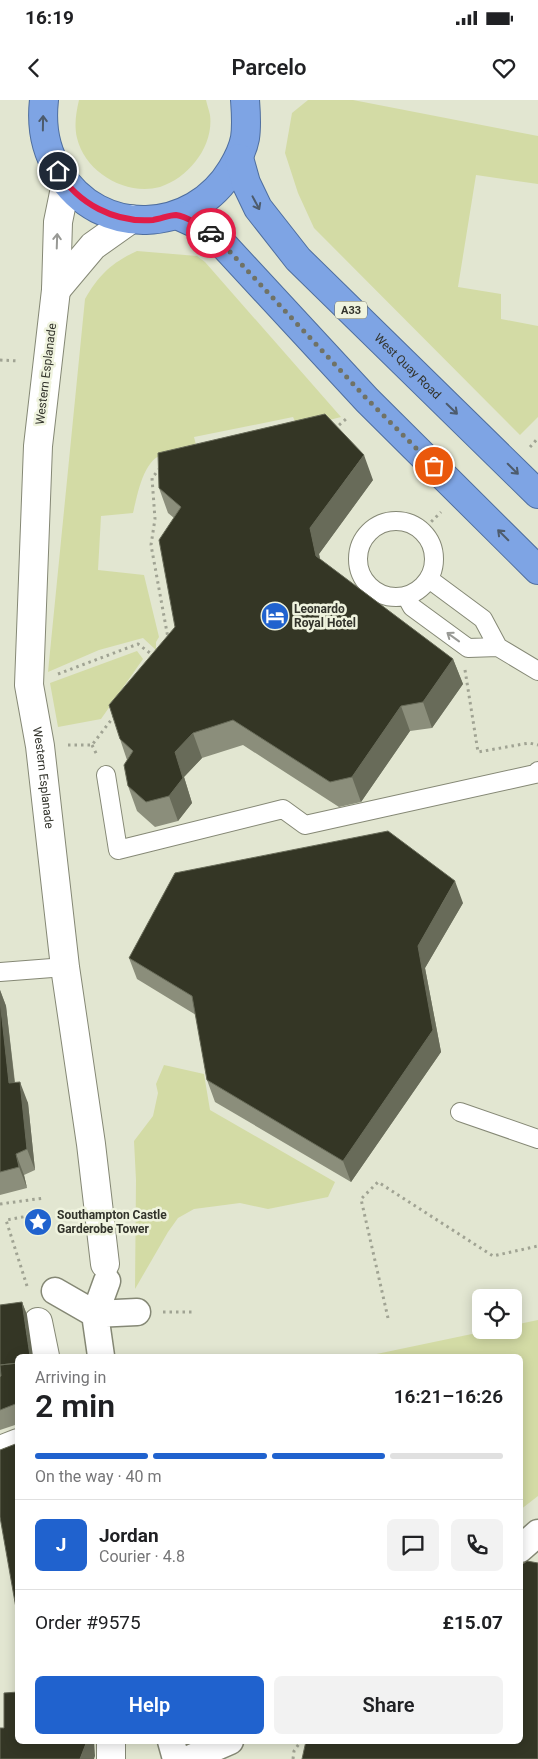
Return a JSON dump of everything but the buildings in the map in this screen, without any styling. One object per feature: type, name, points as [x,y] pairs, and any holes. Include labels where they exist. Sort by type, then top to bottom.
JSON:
[{"type":"highway","points":[[44,100],[43,131],[51,159],[66,184],[84,201],[106,214],[131,219],[154,220],[177,215],[203,202],[224,182],[239,158],[245,138],[247,118],[245,100]]},
{"type":"highway","name":"West Quay Road","points":[[239,158],[246,183],[258,208],[298,259],[538,494]]},
{"type":"highway","points":[[177,215],[201,226],[218,239],[368,400],[538,570]]},
{"type":"street","name":"Western Esplanade","points":[[66,184],[58,222],[56,290],[38,446],[29,685],[40,746],[65,967],[91,1144],[106,1272]]},
{"type":"street","points":[[56,290],[93,246],[131,219]]},
{"type":"street","points":[[102,1354],[95,1314],[106,1272]]},
{"type":"street","points":[[55,1291],[95,1314],[137,1312]]},
{"type":"street","points":[[38,1322],[45,1354]]},
{"type":"street","points":[[0,1450],[15,1444]]},
{"type":"street","points":[[523,1546],[538,1533]]},
{"type":"street","points":[[111,1744],[111,1759]]},
{"type":"street","points":[[172,1744],[176,1759]]},
{"type":"street","points":[[189,1759],[223,1744]]},
{"type":"lane","points":[[398,520],[411,523],[422,531],[429,539],[435,559],[433,570],[423,587],[406,596],[392,598],[380,594],[369,586],[361,576],[358,563],[358,550],[364,537],[373,528],[385,522],[398,520]]},
{"type":"lane","points":[[429,579],[483,619],[498,647]]},
{"type":"lane","points":[[406,596],[412,607],[468,648],[498,647],[538,670]]},
{"type":"lane","points":[[106,775],[118,850],[283,809],[305,825],[535,774],[538,771]]},
{"type":"lane","points":[[0,972],[65,967]]},
{"type":"lane","points":[[460,1112],[538,1139]]},
{"type":"path","points":[[329,428],[338,426],[350,415]]},
{"type":"path","points":[[526,450],[538,438]]},
{"type":"path","points":[[162,466],[152,478],[155,519],[151,546],[169,644]]},
{"type":"path","points":[[422,531],[442,512]]},
{"type":"path","points":[[29,685],[138,644],[158,659]]},
{"type":"path","points":[[468,648],[464,660],[478,752],[529,743],[538,745]]},
{"type":"path","points":[[40,746],[92,745],[116,714]]},
{"type":"path","points":[[388,1318],[361,1199],[378,1182],[492,1256],[538,1246]]},
{"type":"path","points":[[0,1204],[44,1198]]},
{"type":"path","points":[[38,1322],[6,1220],[46,1213]]},
{"type":"path","points":[[293,1759],[294,1751],[299,1744]]},
{"type":"green space","points":[[79,100],[206,100],[210,115],[208,138],[204,149],[190,168],[171,183],[147,189],[133,188],[108,179],[88,161],[81,150],[76,128]]},
{"type":"green space","points":[[308,100],[353,100],[538,136],[538,184],[476,175],[458,287],[501,294],[501,319],[538,326],[538,417],[520,435],[314,228],[298,193],[285,153],[292,113]]},
{"type":"green space","points":[[137,251],[197,256],[205,262],[341,417],[298,428],[293,417],[194,437],[197,449],[171,453],[155,458],[142,480],[133,513],[101,516],[98,570],[144,575],[159,637],[156,642],[156,650],[143,638],[99,650],[48,672],[85,299],[106,270]]},
{"type":"green space","points":[[137,651],[143,659],[101,719],[58,727],[50,683]]},
{"type":"green space","points":[[164,1065],[204,1074],[210,1110],[335,1182],[328,1197],[268,1209],[240,1203],[194,1209],[178,1218],[135,1289],[136,1180],[134,1141],[153,1116],[158,1093],[156,1084]]},
{"type":"green space","points":[[538,1320],[538,1496],[523,1508],[523,1354],[377,1354],[472,1334],[472,1339],[522,1339],[522,1323]]},
{"type":"way so far","points":[[211,233],[368,400],[434,466]]},
{"type":"place","name":"Leonardo Royal Hotel","points":[[275,616]]},
{"type":"place","name":"Southampton Castle Garderobe Tower","points":[[38,1222]]},
{"type":"route","points":[[58,171],[66,184],[84,201],[106,214],[131,219],[154,220],[177,215],[201,226],[211,233]]}]
